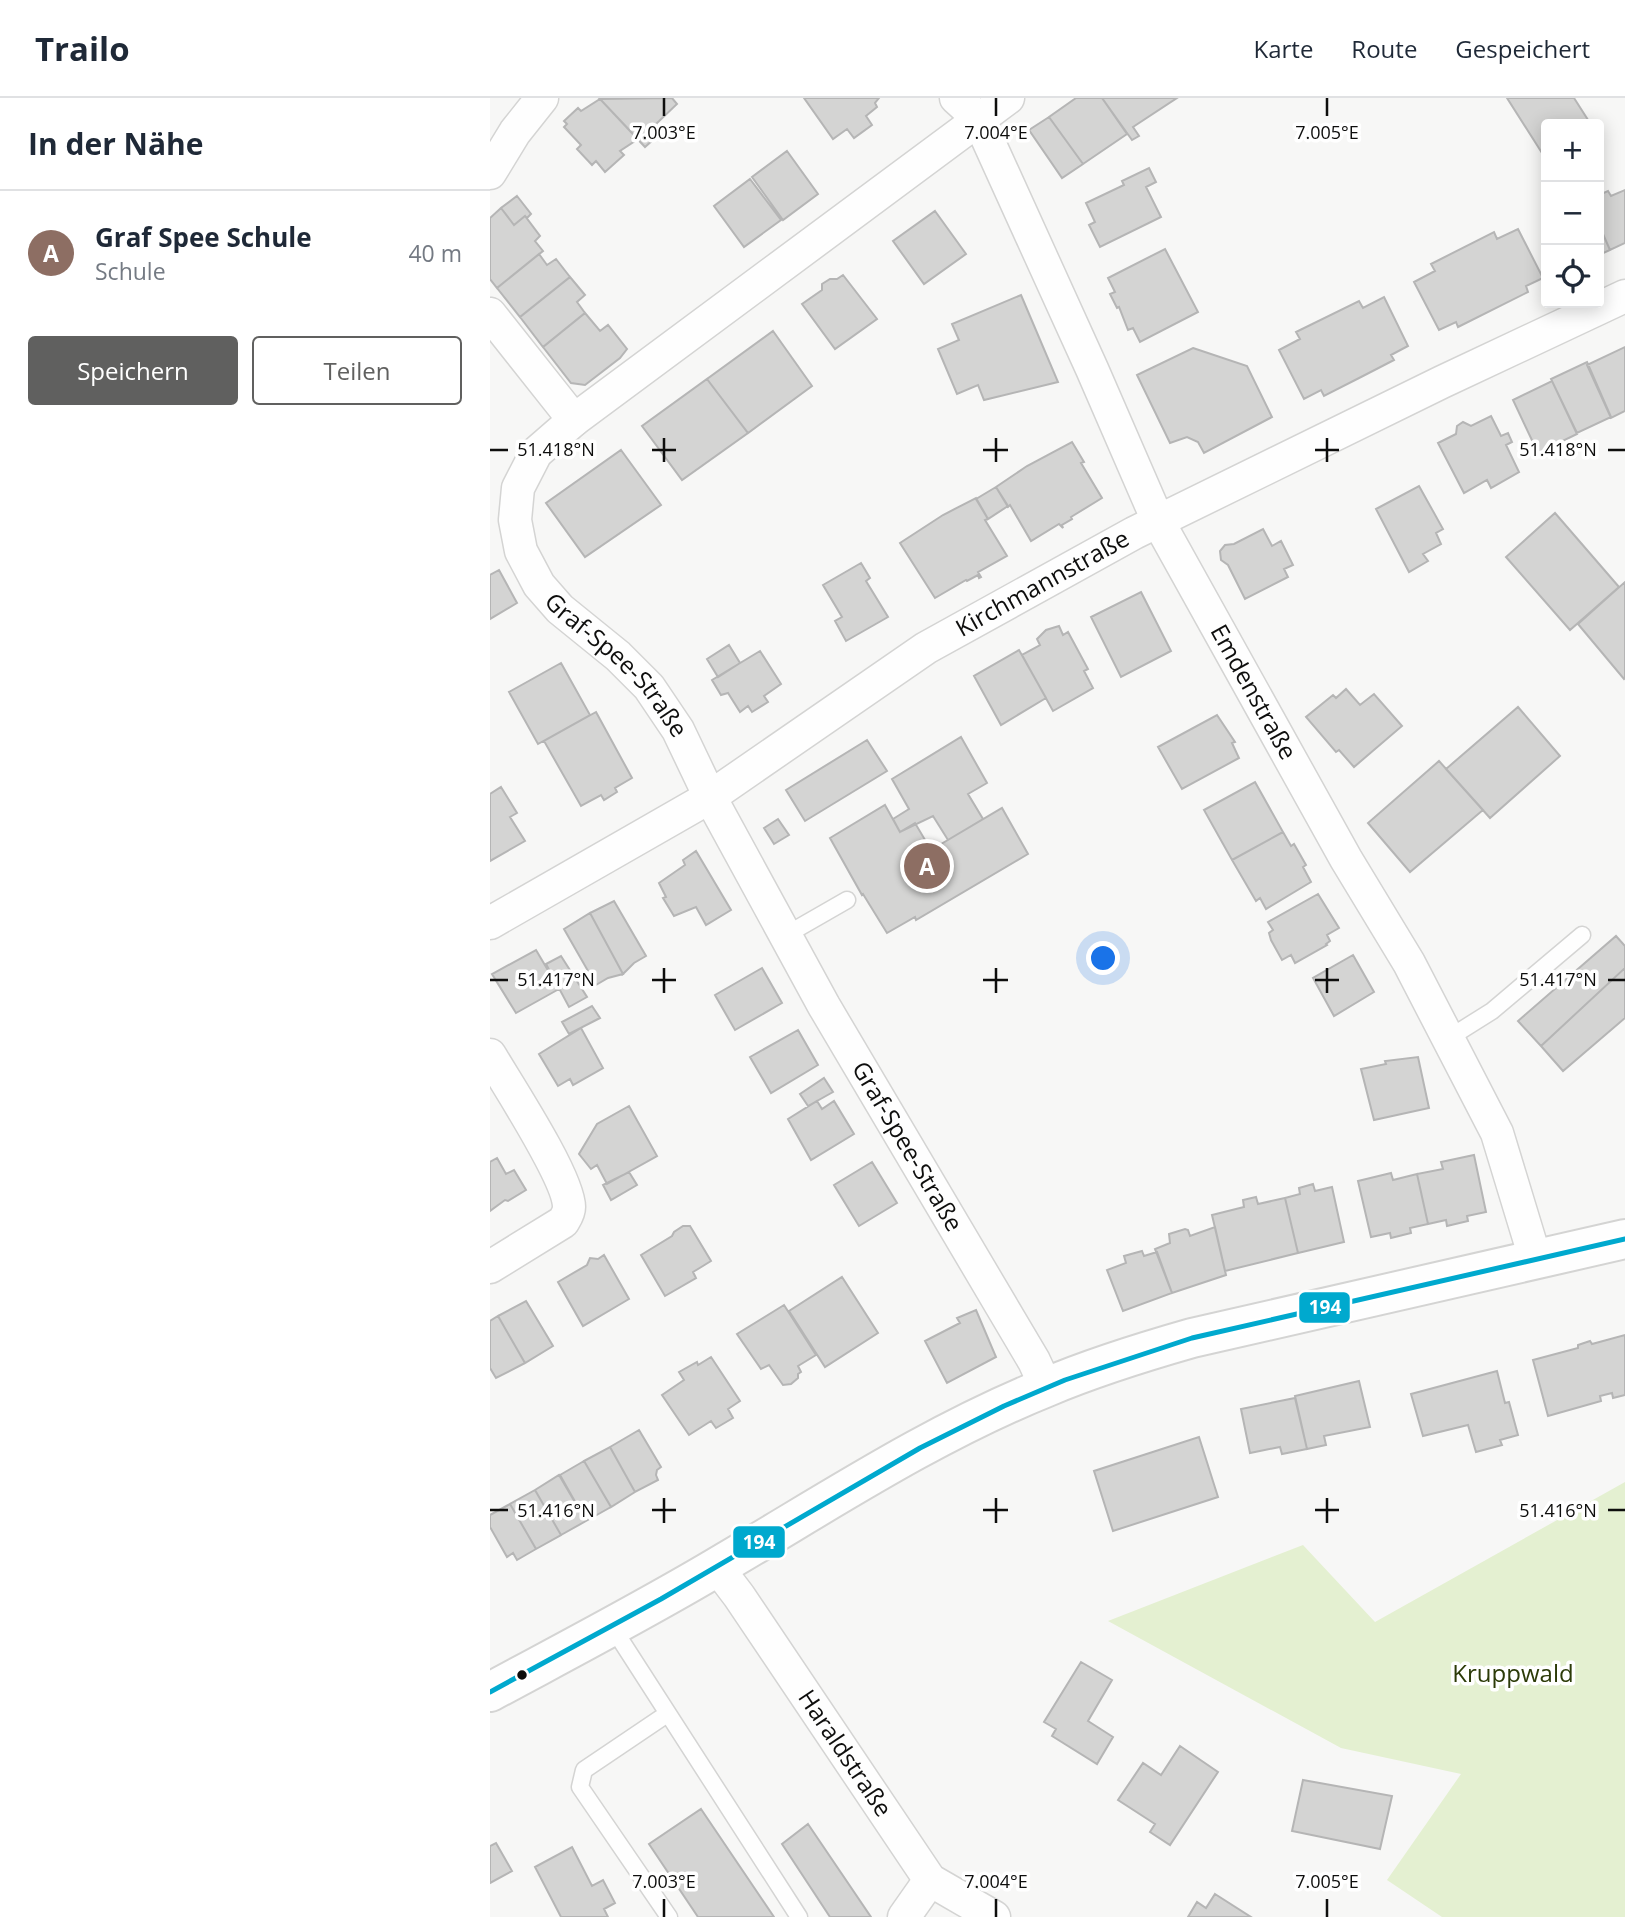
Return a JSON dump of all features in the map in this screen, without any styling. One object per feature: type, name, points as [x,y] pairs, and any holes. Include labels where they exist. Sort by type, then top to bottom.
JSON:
[{"type":"main road","points":[[490,1692],[717,1567],[942,1436],[1046,1387],[1127,1357],[1192,1338],[1625,1239]]},
{"type":"street","points":[[490,173],[515,132],[542,98]]},
{"type":"street","name":"Graf-Spee-Straße","points":[[1008,98],[967,108],[574,420],[536,453],[518,488],[515,520],[521,551],[539,585],[561,609],[618,656],[649,687],[678,730],[710,797],[831,1018],[1034,1361],[1046,1387]]},
{"type":"street","name":"Emdenstraße","points":[[967,108],[1092,369],[1158,521],[1346,859],[1409,963],[1497,1133],[1535,1258]]},
{"type":"street","name":"Kirchmannstraße","points":[[490,923],[710,797],[926,648],[1158,521],[1625,296]]},
{"type":"street","points":[[490,314],[574,420]]},
{"type":"street","points":[[490,1055],[530,1121],[562,1182],[569,1204],[564,1222],[490,1267]]},
{"type":"street","name":"Haraldstraße","points":[[717,1567],[930,1880],[993,1917]]},
{"type":"street","points":[[904,1917],[930,1880]]},
{"type":"lane","points":[[786,935],[847,900]]},
{"type":"lane","points":[[1448,1038],[1492,1011],[1582,935]]},
{"type":"lane","points":[[611,1625],[799,1917]]},
{"type":"lane","points":[[667,1714],[584,1770],[580,1787],[669,1917]]},
{"type":"green space","name":"Kruppwald","points":[[1625,1482],[1625,1917],[1442,1917],[1387,1880],[1461,1774],[1341,1748],[1108,1621],[1303,1545],[1375,1622]]},
{"type":"building","points":[[672,98],[677,104],[656,124],[663,131],[645,147],[600,99]]},
{"type":"building","points":[[804,98],[879,98],[875,103],[877,107],[866,116],[872,125],[854,138],[847,129],[833,139]]},
{"type":"building","points":[[1076,98],[1102,98],[1127,134],[1083,164],[1049,117]]},
{"type":"building","points":[[1102,98],[1177,98],[1133,127],[1139,136],[1132,140]]},
{"type":"building","points":[[1507,98],[1574,98],[1587,119],[1541,119],[1541,151]]},
{"type":"building","points":[[600,99],[638,139],[620,151],[624,155],[605,172],[596,161],[592,165],[577,149],[581,145],[564,127],[567,124],[564,121],[578,108],[581,111]]},
{"type":"building","points":[[1049,117],[1083,164],[1062,178],[1029,130]]},
{"type":"building","points":[[787,151],[818,194],[783,220],[752,177]]},
{"type":"building","points":[[1149,168],[1156,182],[1146,187],[1161,217],[1100,247],[1089,225],[1095,222],[1086,203],[1124,185],[1122,181]]},
{"type":"building","points":[[750,179],[781,220],[744,247],[714,206]]},
{"type":"building","points":[[1625,190],[1625,243],[1610,250],[1604,236],[1604,193],[1608,191],[1611,196]]},
{"type":"building","points":[[517,196],[531,214],[514,225],[501,208]]},
{"type":"building","points":[[501,208],[514,225],[525,216],[540,236],[535,241],[543,251],[497,288],[490,279],[490,218]]},
{"type":"building","points":[[935,211],[966,254],[924,284],[893,241]]},
{"type":"building","points":[[1518,229],[1541,279],[1526,286],[1528,292],[1458,327],[1456,322],[1439,330],[1414,282],[1435,271],[1431,264],[1494,232],[1497,239]]},
{"type":"building","points":[[1604,236],[1610,250],[1604,253]]},
{"type":"building","points":[[1165,249],[1198,312],[1140,342],[1133,328],[1128,330],[1119,307],[1117,308],[1110,294],[1115,292],[1108,278]]},
{"type":"building","points":[[539,254],[547,265],[556,259],[570,277],[520,317],[497,288]]},
{"type":"building","points":[[843,275],[877,319],[835,349],[802,304],[822,290],[822,284]]},
{"type":"building","points":[[570,277],[585,295],[577,302],[585,313],[543,347],[520,317]]},
{"type":"building","points":[[1021,295],[1058,382],[984,400],[978,385],[957,394],[938,349],[959,340],[952,324]]},
{"type":"building","points":[[1384,297],[1408,346],[1391,355],[1394,360],[1324,396],[1321,390],[1304,399],[1279,350],[1300,339],[1296,332],[1359,301],[1363,308]]},
{"type":"building","points":[[585,313],[600,331],[608,325],[627,349],[620,358],[585,385],[571,383],[543,347]]},
{"type":"building","points":[[773,331],[812,386],[748,433],[707,379]]},
{"type":"building","points":[[1625,347],[1625,411],[1611,418],[1587,365]]},
{"type":"building","points":[[1193,348],[1247,366],[1272,417],[1204,453],[1198,442],[1187,437],[1170,443],[1137,375]]},
{"type":"building","points":[[1587,362],[1611,417],[1577,433],[1551,379]]},
{"type":"building","points":[[707,379],[748,433],[682,480],[642,426]]},
{"type":"building","points":[[1552,381],[1577,434],[1538,453],[1513,400]]},
{"type":"building","points":[[1491,416],[1501,436],[1508,433],[1512,442],[1506,445],[1519,472],[1491,488],[1487,480],[1464,493],[1438,443],[1456,434],[1457,426],[1463,422],[1471,426]]},
{"type":"building","points":[[1072,442],[1102,498],[1071,517],[1072,519],[1062,525],[1063,528],[1059,524],[1031,541],[996,487],[1027,466]]},
{"type":"building","points":[[621,450],[661,505],[585,557],[546,503]]},
{"type":"building","points":[[1419,486],[1443,529],[1436,533],[1441,544],[1423,554],[1428,561],[1409,572],[1376,509]]},
{"type":"building","points":[[996,487],[1008,506],[988,519],[976,499]]},
{"type":"building","points":[[976,498],[988,519],[985,520],[1007,556],[978,572],[981,577],[978,575],[966,580],[935,598],[900,543],[943,515]]},
{"type":"building","points":[[1555,513],[1619,587],[1570,630],[1506,557]]},
{"type":"building","points":[[1263,529],[1272,546],[1281,541],[1293,565],[1284,569],[1288,577],[1245,599],[1228,565],[1221,560],[1220,551],[1225,545],[1234,544]]},
{"type":"building","points":[[861,563],[870,578],[866,581],[888,617],[846,641],[835,621],[842,617],[823,585]]},
{"type":"building","points":[[499,570],[517,603],[490,619],[490,575]]},
{"type":"building","points":[[1625,582],[1625,678],[1624,679],[1578,624]]},
{"type":"building","points":[[1141,592],[1171,651],[1121,677],[1091,617]]},
{"type":"building","points":[[1059,626],[1063,635],[1068,632],[1088,669],[1084,671],[1093,688],[1053,711],[1022,655],[1040,645],[1037,639],[1046,630]]},
{"type":"building","points":[[729,645],[740,663],[718,677],[707,659]]},
{"type":"building","points":[[1019,650],[1046,698],[1001,725],[974,676]]},
{"type":"building","points":[[760,651],[781,684],[764,696],[768,702],[752,712],[748,706],[740,712],[728,693],[721,695],[712,680]]},
{"type":"building","points":[[561,663],[590,715],[538,744],[509,692]]},
{"type":"building","points":[[1346,689],[1360,705],[1374,694],[1402,726],[1354,767],[1339,750],[1336,752],[1306,717],[1333,695],[1336,698]]},
{"type":"building","points":[[1518,707],[1560,756],[1490,818],[1446,769]]},
{"type":"building","points":[[596,712],[632,778],[615,788],[617,792],[604,800],[601,795],[581,806],[544,741]]},
{"type":"building","points":[[1217,715],[1235,742],[1232,743],[1239,758],[1182,789],[1158,747]]},
{"type":"building","points":[[961,737],[987,783],[968,794],[983,819],[948,840],[933,816],[900,832],[893,819],[909,809],[892,779]]},
{"type":"building","points":[[867,740],[887,771],[805,821],[786,790]]},
{"type":"building","points":[[1439,761],[1483,810],[1410,872],[1368,823]]},
{"type":"building","points":[[1255,782],[1283,832],[1232,860],[1204,810]]},
{"type":"building","points":[[501,787],[517,813],[510,817],[525,841],[490,861],[490,794]]},
{"type":"building","points":[[885,805],[900,832],[915,823],[931,850],[1002,808],[1028,854],[916,920],[915,917],[887,933],[830,838]]},
{"type":"building","points":[[778,819],[789,835],[774,844],[764,828]]},
{"type":"building","points":[[1283,832],[1291,846],[1294,844],[1306,865],[1303,867],[1311,882],[1266,909],[1260,898],[1256,901],[1232,860]]},
{"type":"building","points":[[696,851],[731,910],[706,925],[696,907],[674,916],[663,898],[666,897],[659,883],[685,865],[683,860]]},
{"type":"building","points":[[1318,894],[1339,928],[1327,935],[1330,941],[1327,945],[1295,963],[1291,955],[1282,960],[1271,940],[1269,933],[1273,930],[1268,922]]},
{"type":"building","points":[[614,901],[646,956],[623,974],[590,913]]},
{"type":"building","points":[[590,913],[623,974],[596,985],[564,929]]},
{"type":"building","points":[[1616,936],[1625,946],[1625,968],[1541,1046],[1518,1021]]},
{"type":"building","points":[[536,950],[559,989],[516,1013],[492,974]]},
{"type":"building","points":[[1353,955],[1374,992],[1334,1016],[1313,978]]},
{"type":"building","points":[[561,956],[587,997],[569,1007],[546,964]]},
{"type":"building","points":[[762,968],[782,1003],[735,1030],[715,995]]},
{"type":"building","points":[[1625,968],[1625,1018],[1563,1071],[1541,1046]]},
{"type":"building","points":[[592,1006],[600,1018],[569,1034],[562,1022]]},
{"type":"building","points":[[581,1028],[603,1068],[573,1085],[570,1079],[558,1086],[539,1054]]},
{"type":"building","points":[[798,1030],[818,1065],[771,1093],[750,1057]]},
{"type":"building","points":[[1418,1057],[1429,1108],[1374,1120],[1361,1069],[1386,1064],[1385,1061]]},
{"type":"building","points":[[824,1078],[833,1092],[808,1106],[800,1094]]},
{"type":"building","points":[[817,1101],[822,1109],[834,1101],[854,1134],[811,1160],[788,1119]]},
{"type":"building","points":[[629,1106],[657,1156],[607,1184],[597,1165],[591,1169],[579,1154],[597,1124]]},
{"type":"building","points":[[1474,1155],[1486,1212],[1467,1216],[1468,1221],[1447,1226],[1446,1220],[1428,1224],[1417,1174],[1443,1169],[1441,1162]]},
{"type":"building","points":[[497,1158],[506,1174],[514,1170],[526,1190],[490,1211],[490,1162]]},
{"type":"building","points":[[872,1162],[897,1203],[859,1226],[834,1185]]},
{"type":"building","points":[[629,1172],[637,1185],[611,1200],[603,1185]]},
{"type":"building","points":[[1391,1173],[1393,1180],[1417,1174],[1428,1224],[1410,1228],[1411,1233],[1391,1238],[1390,1233],[1371,1237],[1358,1181]]},
{"type":"building","points":[[1313,1184],[1315,1191],[1332,1187],[1344,1242],[1298,1253],[1285,1198],[1300,1194],[1299,1188]]},
{"type":"building","points":[[1256,1197],[1258,1204],[1285,1198],[1298,1253],[1225,1271],[1212,1215],[1244,1207],[1243,1200]]},
{"type":"building","points":[[683,1226],[690,1226],[711,1261],[693,1272],[696,1278],[665,1296],[641,1255]]},
{"type":"building","points":[[1215,1227],[1226,1275],[1172,1293],[1155,1249],[1170,1243],[1169,1234],[1185,1229],[1190,1236]]},
{"type":"building","points":[[1142,1251],[1144,1256],[1157,1252],[1172,1293],[1123,1311],[1107,1270],[1126,1263],[1124,1256]]},
{"type":"building","points":[[604,1255],[629,1299],[583,1326],[558,1282],[587,1265],[590,1258],[598,1259]]},
{"type":"building","points":[[842,1277],[878,1333],[825,1367],[789,1311]]},
{"type":"building","points":[[526,1301],[553,1346],[525,1363],[498,1316]]},
{"type":"building","points":[[784,1305],[816,1355],[798,1366],[801,1372],[798,1378],[791,1384],[783,1385],[769,1365],[761,1369],[737,1334]]},
{"type":"building","points":[[976,1310],[996,1357],[947,1383],[925,1341],[960,1323],[957,1318]]},
{"type":"building","points":[[498,1316],[525,1363],[496,1378],[490,1368],[490,1321]]},
{"type":"building","points":[[1625,1335],[1625,1395],[1613,1398],[1612,1393],[1600,1396],[1601,1401],[1548,1416],[1533,1360],[1578,1348],[1578,1345],[1590,1341],[1592,1344]]},
{"type":"building","points":[[711,1357],[740,1401],[728,1409],[733,1418],[716,1428],[711,1421],[689,1435],[662,1395],[684,1380],[679,1372]]},
{"type":"building","points":[[1497,1371],[1505,1403],[1509,1402],[1518,1435],[1500,1440],[1502,1445],[1476,1452],[1468,1425],[1423,1436],[1411,1394]]},
{"type":"building","points":[[1359,1381],[1370,1427],[1324,1436],[1326,1445],[1307,1449],[1295,1396]]},
{"type":"building","points":[[1295,1398],[1307,1449],[1282,1454],[1280,1447],[1250,1453],[1241,1409]]},
{"type":"building","points":[[639,1430],[661,1467],[657,1470],[658,1480],[635,1492],[610,1447]]},
{"type":"building","points":[[1199,1437],[1218,1497],[1113,1531],[1094,1471]]},
{"type":"building","points":[[610,1447],[635,1492],[611,1507],[584,1461]]},
{"type":"building","points":[[584,1461],[611,1507],[586,1521],[560,1475]]},
{"type":"building","points":[[559,1475],[586,1521],[561,1535],[535,1490]]},
{"type":"building","points":[[535,1490],[561,1535],[536,1549],[510,1504]]},
{"type":"building","points":[[510,1504],[536,1549],[517,1560],[513,1553],[507,1557],[490,1527],[490,1515]]},
{"type":"building","points":[[1081,1662],[1112,1680],[1088,1721],[1113,1737],[1097,1764],[1052,1736],[1056,1729],[1044,1722]]},
{"type":"building","points":[[1180,1746],[1218,1772],[1170,1845],[1150,1832],[1155,1824],[1118,1800],[1143,1763],[1161,1775]]},
{"type":"building","points":[[1303,1780],[1392,1796],[1380,1849],[1292,1831]]},
{"type":"building","points":[[701,1809],[774,1917],[698,1917],[649,1844]]},
{"type":"building","points":[[808,1824],[871,1917],[830,1917],[782,1844]]},
{"type":"building","points":[[496,1843],[512,1871],[490,1883],[490,1846]]},
{"type":"building","points":[[572,1847],[592,1886],[603,1880],[615,1903],[604,1909],[608,1917],[561,1917],[535,1867]]},
{"type":"building","points":[[1215,1894],[1251,1917],[1188,1917],[1197,1902],[1206,1908]]},
{"type":"transit line","name":"194","points":[[490,1692],[661,1599],[920,1448],[1004,1406],[1065,1380],[1192,1338],[1625,1239]]},
{"type":"place","name":"Graf Spee Schule","points":[[927,866]]}]
